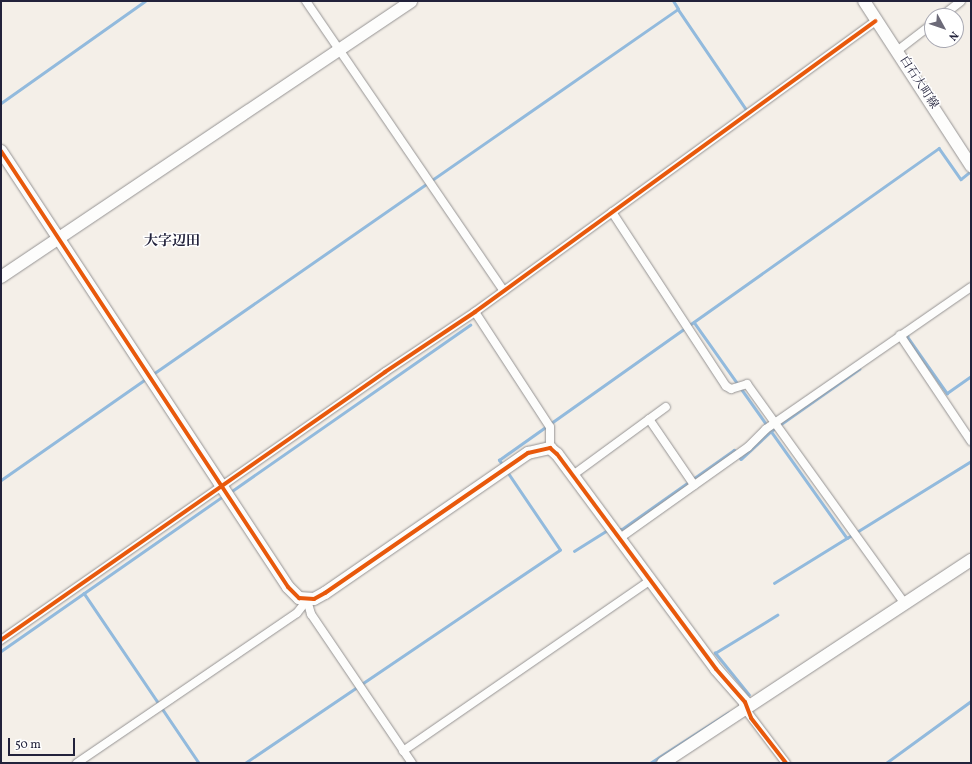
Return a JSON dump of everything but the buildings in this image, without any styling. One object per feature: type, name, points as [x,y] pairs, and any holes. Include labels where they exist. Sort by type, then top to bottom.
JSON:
[{"type":"street","points":[[306,1],[428,182],[504,291]]},
{"type":"street","points":[[1,277],[56,238],[411,1]]},
{"type":"street","name":"白石大町線","points":[[864,1],[971,166]]},
{"type":"street","points":[[952,8],[961,1]]},
{"type":"street","points":[[1,640],[226,491],[385,372],[475,312],[876,21]]},
{"type":"street","points":[[897,51],[924,30]]},
{"type":"street","points":[[1,151],[56,238],[226,491],[288,587],[299,598],[307,600]]},
{"type":"street","points":[[612,212],[726,386],[731,390],[747,384],[770,426],[854,530],[860,541],[905,604]]},
{"type":"street","points":[[616,532],[738,454],[770,426],[902,338],[971,286]]},
{"type":"street","points":[[475,312],[548,425],[550,448],[573,475],[616,532],[716,669],[745,702],[746,710],[786,763]]},
{"type":"street","points":[[902,338],[971,441]]},
{"type":"street","points":[[573,475],[666,407]]},
{"type":"street","points":[[649,419],[692,482]]},
{"type":"street","points":[[77,763],[297,613],[307,600],[326,593],[528,453],[550,448]]},
{"type":"street","points":[[663,763],[746,710],[971,560]]},
{"type":"street","points":[[403,751],[651,580]]},
{"type":"street","points":[[307,600],[311,614],[412,763]]},
{"type":"waterway","points":[[1,103],[145,1]]},
{"type":"waterway","points":[[153,374],[678,9],[673,1]]},
{"type":"waterway","points":[[678,9],[746,109]]},
{"type":"waterway","points":[[503,466],[499,460],[939,148],[961,179],[971,171]]},
{"type":"waterway","points":[[694,322],[767,425]]},
{"type":"waterway","points":[[229,493],[470,325]]},
{"type":"waterway","points":[[904,338],[907,336],[947,393],[971,376]]},
{"type":"waterway","points":[[618,529],[622,529],[734,450],[741,459],[771,431],[859,369]]},
{"type":"waterway","points":[[1,480],[147,378]]},
{"type":"waterway","points":[[771,431],[847,538],[971,461]]},
{"type":"waterway","points":[[245,763],[560,550],[507,472]]},
{"type":"waterway","points":[[1,651],[223,496]]},
{"type":"waterway","points":[[574,551],[607,530]]},
{"type":"waterway","points":[[774,583],[847,538]]},
{"type":"waterway","points":[[84,593],[199,763]]},
{"type":"waterway","points":[[749,695],[715,653],[777,615]]},
{"type":"waterway","points":[[886,763],[971,701]]},
{"type":"waterway","points":[[650,763],[728,713]]},
{"type":"cycle path","points":[[1,640],[385,372],[475,312],[876,21]]},
{"type":"cycle path","points":[[1,151],[288,587],[299,598],[314,599],[325,593],[528,453],[550,448],[557,454],[716,669],[745,702],[751,718],[786,763]]},
{"type":"district","name":"大字辺田","points":[[172,242]]}]
